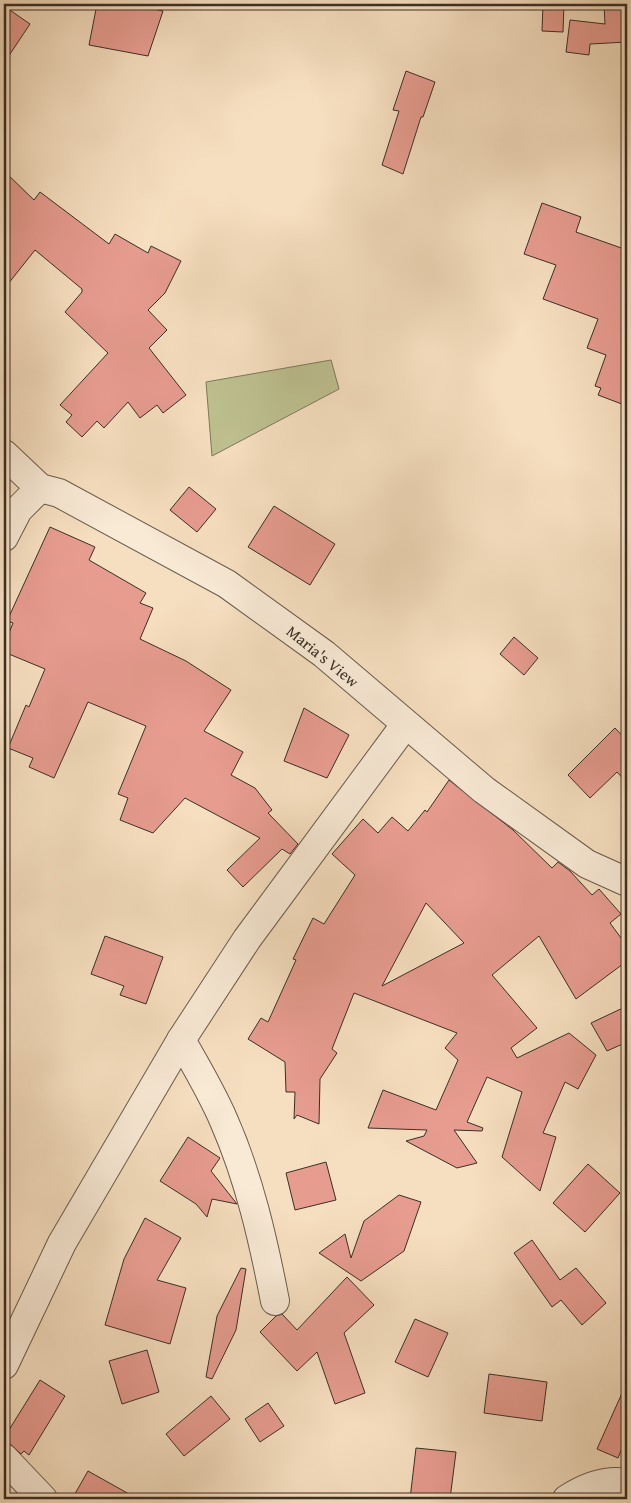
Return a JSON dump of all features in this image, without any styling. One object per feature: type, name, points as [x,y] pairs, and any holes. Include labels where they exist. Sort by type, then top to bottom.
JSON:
[{"type":"street","name":"Maria's View","points":[[4,454],[40,488],[60,493],[228,584],[324,654],[404,725],[484,790],[549,839],[588,864],[627,882]]},
{"type":"street","points":[[4,538],[18,510],[40,488]]},
{"type":"street","points":[[4,1365],[62,1243],[181,1040],[247,939],[404,725]]},
{"type":"street","points":[[181,1040],[224,1120],[245,1177],[262,1236],[275,1300]]},
{"type":"street","points":[[4,1458],[43,1499]]},
{"type":"street","points":[[567,1499],[585,1487],[620,1482],[627,1483]]},
{"type":"green space","points":[[331,360],[339,389],[212,456],[206,382]]},
{"type":"building","points":[[97,4],[130,4],[163,11],[148,56],[89,45]]},
{"type":"building","points":[[543,4],[564,4],[563,32],[542,31]]},
{"type":"building","points":[[604,4],[627,4],[627,42],[590,44],[589,55],[566,52],[570,20],[605,24]]},
{"type":"building","points":[[4,6],[30,24],[4,63]]},
{"type":"building","points":[[406,71],[435,82],[423,117],[421,117],[403,174],[382,165],[399,111],[393,110]]},
{"type":"building","points":[[4,171],[34,200],[40,192],[109,244],[115,234],[148,253],[151,246],[181,261],[165,293],[148,310],[167,330],[149,348],[186,395],[163,413],[157,405],[140,418],[128,402],[104,428],[97,421],[82,437],[66,422],[72,415],[60,405],[108,353],[65,312],[82,292],[82,289],[35,250],[4,289]]},
{"type":"building","points":[[542,203],[581,217],[576,232],[627,250],[627,406],[598,395],[601,388],[595,386],[606,355],[587,348],[598,319],[543,299],[556,265],[524,254]]},
{"type":"building","points":[[189,487],[216,509],[197,532],[170,510]]},
{"type":"building","points":[[274,506],[335,544],[310,585],[248,547]]},
{"type":"building","points":[[50,527],[95,547],[89,560],[146,593],[140,603],[153,608],[140,639],[186,661],[231,690],[204,731],[243,752],[231,775],[255,788],[272,810],[268,813],[298,844],[290,854],[282,849],[243,887],[227,870],[260,838],[185,798],[153,833],[120,820],[128,798],[118,794],[146,726],[88,702],[54,778],[29,767],[33,758],[8,748],[26,705],[29,707],[45,669],[4,652],[4,645],[13,623],[7,621]]},
{"type":"building","points":[[514,637],[538,658],[524,675],[500,654]]},
{"type":"building","points":[[304,708],[349,735],[327,778],[284,761]]},
{"type":"building","points":[[615,728],[627,741],[627,783],[617,772],[590,798],[568,775]]},
{"type":"building","points":[[449,780],[513,830],[552,868],[558,862],[570,871],[592,895],[599,889],[621,914],[610,923],[627,946],[627,961],[576,999],[539,936],[492,975],[537,1028],[511,1048],[517,1058],[569,1033],[596,1055],[578,1089],[565,1082],[543,1133],[556,1137],[540,1191],[502,1157],[522,1092],[487,1077],[467,1122],[483,1128],[482,1131],[454,1130],[477,1163],[457,1168],[406,1141],[424,1136],[427,1130],[368,1128],[383,1090],[436,1110],[458,1060],[445,1048],[457,1033],[354,993],[332,1049],[337,1053],[320,1079],[319,1124],[297,1115],[294,1119],[295,1092],[286,1092],[285,1062],[248,1039],[261,1018],[268,1022],[296,960],[293,959],[313,918],[324,924],[355,875],[332,854],[363,819],[378,833],[392,817],[408,831],[425,810],[427,812]],"holes":[[[426,903],[464,943],[382,986]]]},
{"type":"building","points":[[105,936],[163,957],[146,1004],[120,995],[124,986],[91,974]]},
{"type":"building","points":[[627,1006],[627,1042],[607,1051],[591,1023]]},
{"type":"building","points":[[188,1137],[220,1158],[211,1171],[237,1204],[212,1199],[207,1217],[196,1204],[160,1181]]},
{"type":"building","points":[[326,1162],[336,1200],[295,1210],[286,1173]]},
{"type":"building","points":[[588,1164],[620,1193],[585,1232],[553,1203]]},
{"type":"building","points":[[399,1195],[421,1202],[404,1251],[361,1281],[319,1253],[345,1234],[351,1258],[364,1221]]},
{"type":"building","points":[[145,1218],[181,1238],[157,1280],[186,1288],[170,1344],[105,1325],[124,1259]]},
{"type":"building","points":[[532,1240],[560,1280],[576,1268],[606,1303],[582,1325],[561,1300],[552,1307],[514,1253]]},
{"type":"building","points":[[241,1268],[246,1269],[236,1330],[212,1379],[206,1377],[217,1316]]},
{"type":"building","points":[[347,1277],[374,1305],[344,1333],[365,1393],[335,1404],[317,1352],[297,1371],[260,1332],[276,1316],[282,1314],[297,1330]]},
{"type":"building","points":[[415,1319],[448,1333],[428,1377],[395,1362]]},
{"type":"building","points":[[147,1350],[159,1392],[122,1404],[109,1361]]},
{"type":"building","points":[[489,1374],[547,1382],[542,1421],[484,1413]]},
{"type":"building","points":[[40,1380],[65,1396],[29,1455],[24,1451],[21,1454],[9,1443],[4,1443],[4,1438]]},
{"type":"building","points":[[627,1382],[627,1450],[622,1448],[618,1458],[597,1449]]},
{"type":"building","points":[[211,1396],[230,1419],[184,1456],[166,1434]]},
{"type":"building","points":[[268,1403],[284,1426],[260,1442],[245,1419]]},
{"type":"building","points":[[416,1448],[456,1452],[450,1499],[410,1499]]},
{"type":"building","points":[[88,1471],[138,1499],[72,1499]]}]
